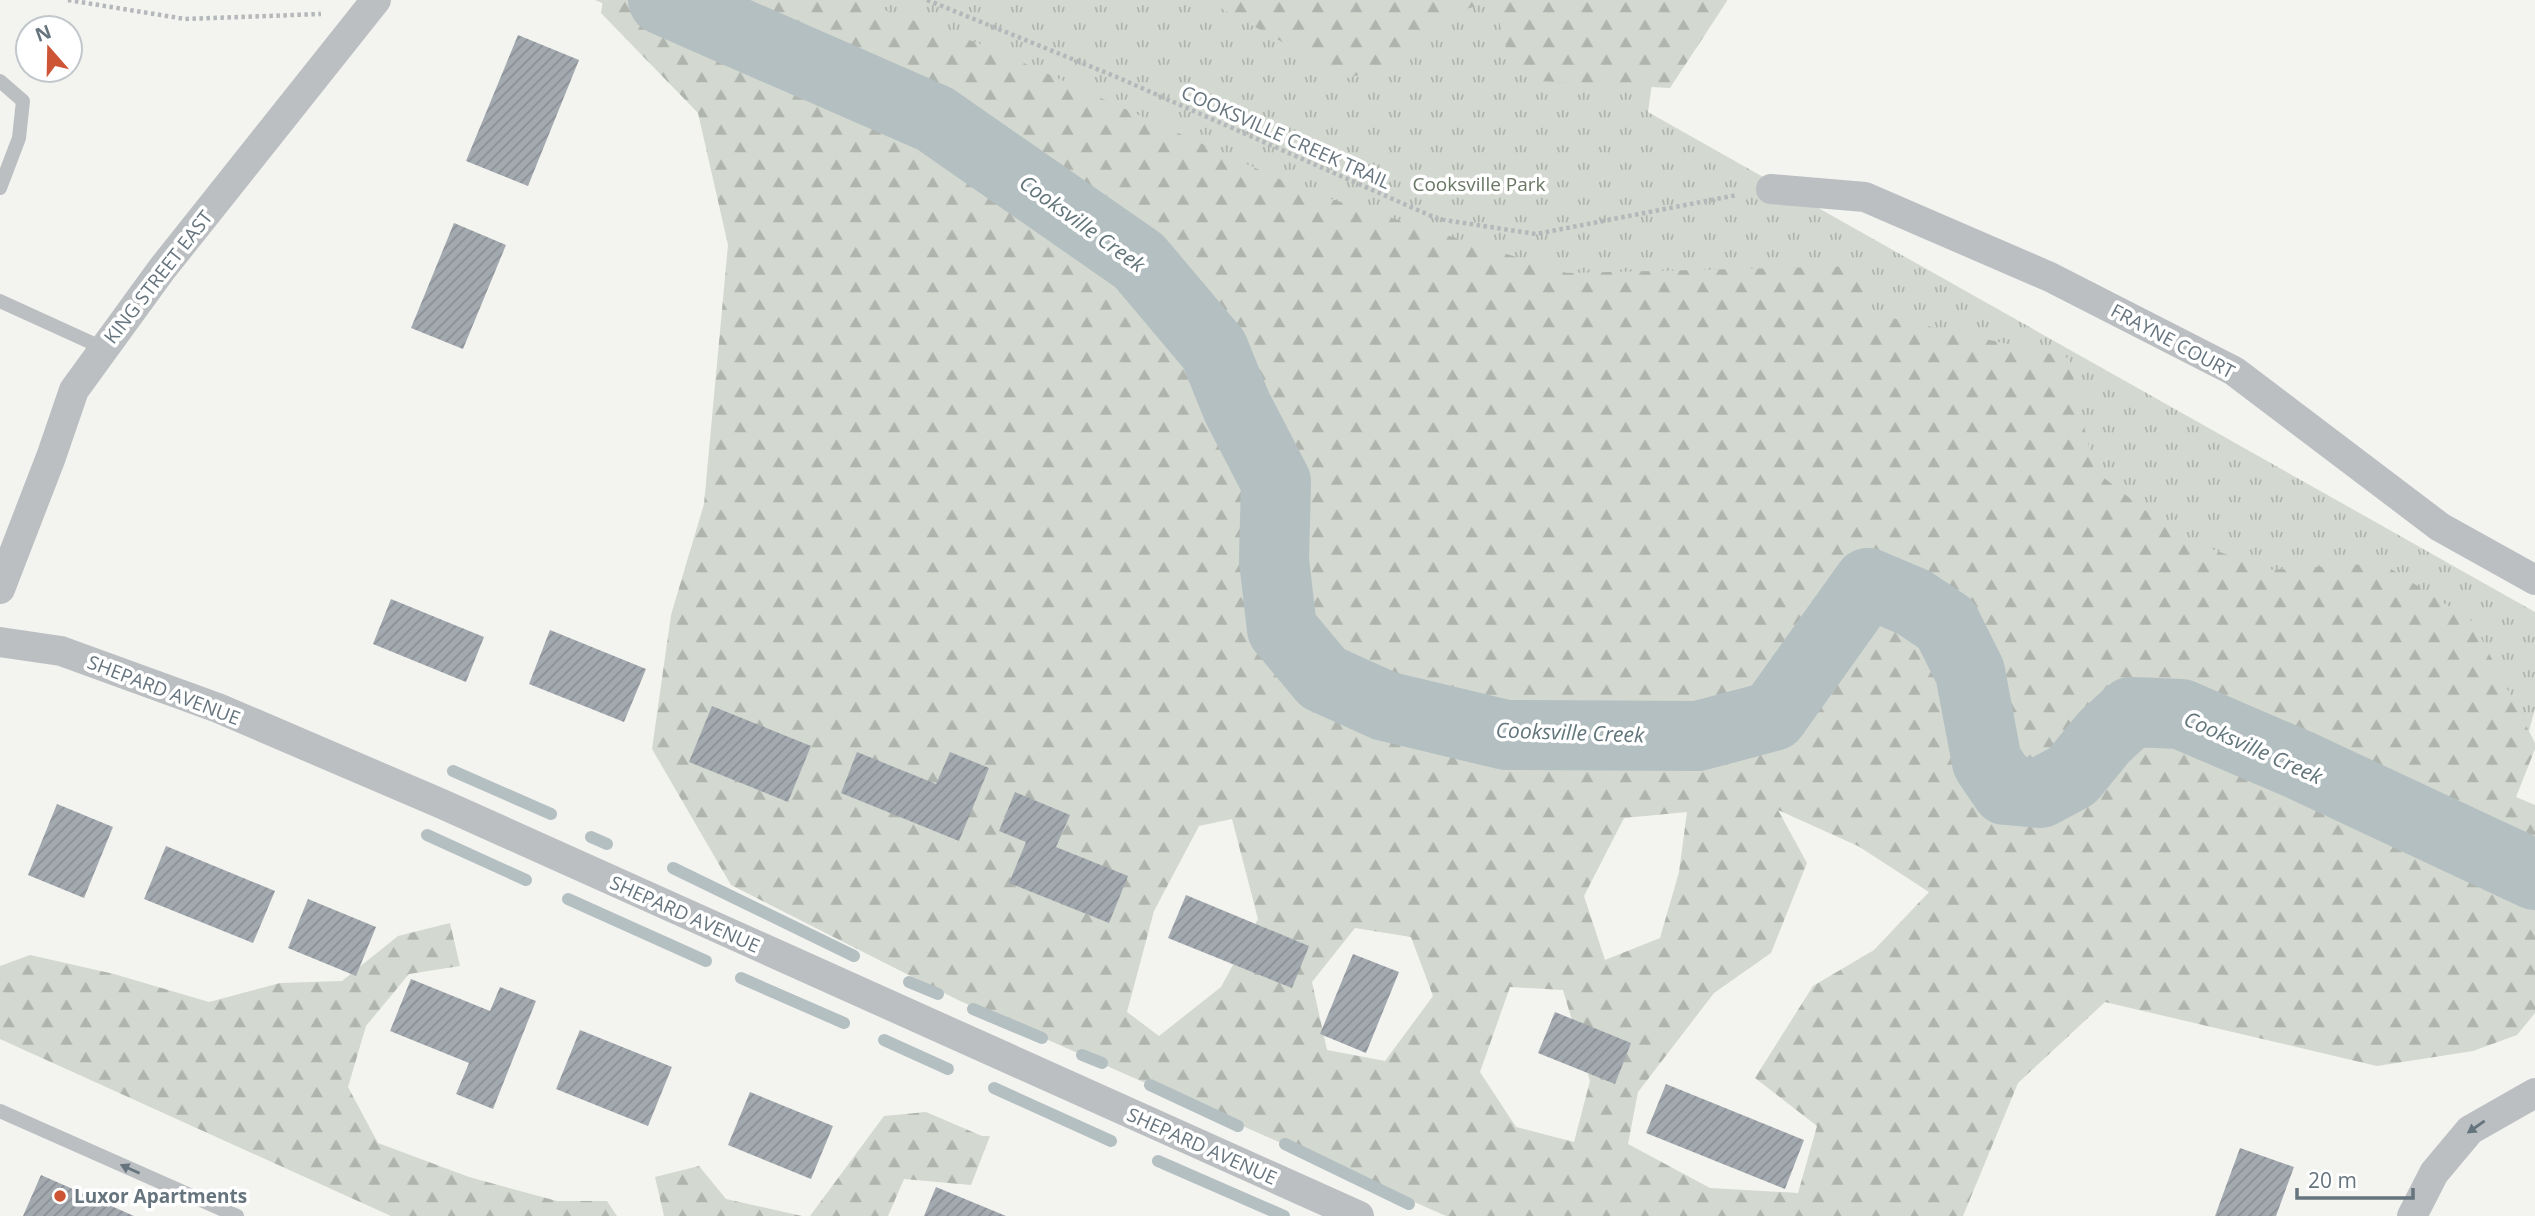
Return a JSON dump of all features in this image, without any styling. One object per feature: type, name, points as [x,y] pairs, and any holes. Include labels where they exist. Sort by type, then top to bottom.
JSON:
[{"type":"street","name":"KING STREET EAST","points":[[0,589],[74,390],[162,269],[376,0]]},
{"type":"street","name":"FRAYNE COURT","points":[[1771,188],[1865,197],[2050,276],[2234,370],[2440,527],[2535,580]]},
{"type":"street","name":"SHEPARD AVENUE","points":[[0,642],[61,651],[218,708],[442,804],[1359,1216]]},
{"type":"street","points":[[2412,1216],[2434,1173],[2470,1130],[2535,1093]]},
{"type":"lane","points":[[0,81],[23,101],[19,138],[0,188]]},
{"type":"lane","points":[[0,301],[103,348]]},
{"type":"lane","points":[[0,1111],[237,1216]]},
{"type":"path","points":[[68,0],[184,19],[326,13],[354,29]]},
{"type":"path","name":"COOKSVILLE CREEK TRAIL","points":[[927,0],[1119,78],[1438,219],[1536,234],[1771,188]]},
{"type":"green space","name":"Cooksville Park","points":[[595,0],[1664,0],[1648,112],[2535,612],[2535,709],[2502,828]]},
{"type":"green space","points":[[603,0],[856,0],[986,46],[1306,191],[1567,273],[1861,266],[1870,313],[2069,358],[2094,470],[2178,536],[2267,570],[2382,563],[2473,622],[2535,743],[2516,797],[2535,805],[2535,1013],[2517,1035],[2473,1051],[2377,1066],[2105,1002],[2018,1083],[1963,1216],[1446,1216],[958,1000],[731,885],[652,749],[671,615],[704,504],[728,245],[698,113],[601,13]],"holes":[[[1778,810],[1858,846],[1929,892],[1874,950],[1813,986],[1755,1078],[1817,1126],[1798,1193],[1710,1188],[1628,1144],[1638,1092],[1714,993],[1771,953],[1807,863]],[[1687,812],[1679,872],[1660,938],[1605,960],[1584,896],[1624,818]],[[1232,819],[1258,919],[1221,987],[1159,1036],[1127,1012],[1154,911],[1199,826]],[[1355,928],[1411,937],[1433,996],[1385,1061],[1327,1050],[1312,982]],[[1510,987],[1563,990],[1590,1081],[1574,1142],[1516,1127],[1480,1072]]]},
{"type":"green space","points":[[1206,0],[1727,1],[1670,88],[1539,81],[1510,64],[1494,1],[1452,13],[1402,63],[1348,78]]},
{"type":"green space","points":[[450,923],[460,966],[409,974],[366,1026],[348,1087],[378,1143],[469,1177],[557,1201],[607,1201],[617,1216],[391,1216],[0,1039],[0,966],[30,955],[114,974],[209,1002],[280,983],[342,981],[398,936]]},
{"type":"green space","points":[[926,1112],[982,1136],[990,1136],[971,1185],[904,1179],[888,1216],[810,1216],[884,1116]]},
{"type":"green space","points":[[699,1166],[726,1199],[802,1216],[664,1216],[655,1177]]},
{"type":"building","points":[[518,35],[579,60],[528,186],[466,161]]},
{"type":"building","points":[[454,223],[506,245],[463,349],[411,328]]},
{"type":"building","points":[[391,599],[484,637],[466,682],[373,644]]},
{"type":"building","points":[[550,630],[646,669],[624,722],[529,684]]},
{"type":"building","points":[[712,706],[811,746],[788,802],[689,762]]},
{"type":"building","points":[[857,752],[936,784],[950,752],[989,768],[959,841],[841,793]]},
{"type":"building","points":[[1015,792],[1070,815],[1056,847],[1128,876],[1109,923],[1009,883],[1026,842],[999,831]]},
{"type":"building","points":[[57,804],[113,827],[84,898],[28,875]]},
{"type":"building","points":[[166,846],[275,891],[253,943],[144,899]]},
{"type":"building","points":[[1186,895],[1309,946],[1292,988],[1168,938]]},
{"type":"building","points":[[308,899],[376,927],[356,976],[288,948]]},
{"type":"building","points":[[1353,954],[1399,972],[1366,1053],[1320,1034]]},
{"type":"building","points":[[411,979],[490,1011],[500,987],[536,1001],[493,1109],[456,1094],[469,1063],[390,1031]]},
{"type":"building","points":[[1555,1012],[1631,1043],[1615,1084],[1538,1053]]},
{"type":"building","points":[[580,1030],[672,1067],[648,1126],[556,1089]]},
{"type":"building","points":[[1666,1084],[1804,1140],[1785,1189],[1646,1133]]},
{"type":"building","points":[[750,1092],[833,1126],[811,1179],[728,1145]]},
{"type":"building","points":[[2240,1148],[2294,1167],[2276,1216],[2215,1216]]},
{"type":"building","name":"Luxor Apartments","points":[[41,1175],[134,1216],[23,1216]]},
{"type":"building","points":[[936,1187],[1006,1216],[924,1216]]},
{"type":"waterway","name":"Cooksville Creek","points":[[663,0],[935,119],[1139,261],[1214,350],[1237,407],[1276,482],[1274,560],[1282,629],[1323,678],[1385,706],[1506,735],[1698,736],[1773,716],[1868,583],[1913,602],[1946,624],[1970,672],[1987,762],[2006,790],[2040,793],[2072,776],[2104,737],[2131,712],[2181,714],[2302,766],[2535,875]]},
{"type":"waterway","points":[[453,771],[551,814]]},
{"type":"waterway","points":[[427,835],[526,880]]},
{"type":"waterway","points":[[591,837],[607,844]]},
{"type":"waterway","points":[[673,868],[854,956]]},
{"type":"waterway","points":[[568,899],[706,961]]},
{"type":"waterway","points":[[741,978],[844,1023]]},
{"type":"waterway","points":[[909,982],[938,994]]},
{"type":"waterway","points":[[973,1009],[1042,1038]]},
{"type":"waterway","points":[[884,1040],[948,1069]]},
{"type":"waterway","points":[[1082,1055],[1102,1063]]},
{"type":"waterway","points":[[1150,1085],[1238,1126]]},
{"type":"waterway","points":[[994,1088],[1111,1141]]},
{"type":"waterway","points":[[1285,1144],[1409,1204]]},
{"type":"waterway","points":[[1158,1161],[1284,1216]]},
{"type":"place","name":"Luxor Apartments","points":[[60,1196]]}]
